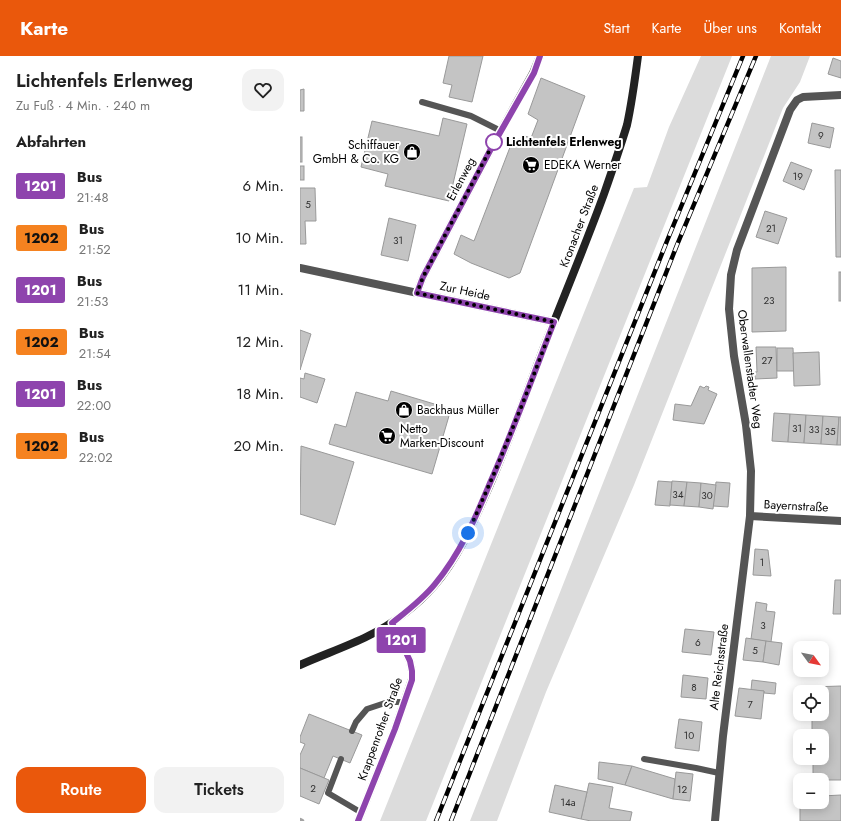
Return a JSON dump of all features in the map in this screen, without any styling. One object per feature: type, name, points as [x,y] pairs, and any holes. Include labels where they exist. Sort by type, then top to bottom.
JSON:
[{"type":"street","name":"Erlenweg","points":[[417,293],[423,277],[493,145],[534,73],[540,56]]},
{"type":"street","name":"Kronacher Straße","points":[[300,664],[368,636],[392,623],[434,586],[453,560],[473,523],[496,469],[590,231],[618,155],[627,123],[635,82],[638,56]]},
{"type":"street","name":"Oberwallenstadter Weg","points":[[750,516],[751,471],[746,425],[734,356],[729,309],[731,275],[737,250],[790,110],[797,100],[803,97],[841,95]]},
{"type":"street","name":"Zur Heide","points":[[300,268],[554,322]]},
{"type":"street","name":"Bayernstraße","points":[[750,516],[841,521]]},
{"type":"street","name":"Alte Reichsstraße","points":[[715,821],[722,736],[750,516]]},
{"type":"street","name":"Krappenrother Straße","points":[[358,821],[395,729],[412,680],[412,671],[407,652],[392,623]]},
{"type":"lane","points":[[422,102],[470,116],[501,131]]},
{"type":"lane","points":[[352,731],[356,722],[367,709],[388,702],[404,702]]},
{"type":"lane","points":[[341,759],[328,793],[362,812]]},
{"type":"lane","points":[[644,759],[719,773]]},
{"type":"shaded area","points":[[701,56],[732,56],[426,821],[380,821],[634,188],[647,187],[669,127]]},
{"type":"shaded area","points":[[771,56],[810,56],[800,82],[783,108],[634,485],[546,692],[497,821],[470,821]]},
{"type":"building","points":[[449,56],[483,56],[472,102],[449,97],[452,85],[443,83]]},
{"type":"building","points":[[833,58],[841,61],[841,78],[828,74]]},
{"type":"building","name":"EDEKA Werner","points":[[541,78],[585,96],[520,273],[509,278],[471,263],[454,254],[461,235],[474,241],[512,142],[525,136],[531,138],[538,120],[528,114]]},
{"type":"building","points":[[304,89],[304,111],[300,111],[300,90]]},
{"type":"building","name":"Schiffauer GmbH & Co. KG","points":[[443,118],[467,124],[449,201],[385,186],[388,174],[361,167],[372,121],[439,136]]},
{"type":"building","points":[[812,123],[834,128],[830,148],[808,143]]},
{"type":"building","points":[[300,137],[302,137],[302,162],[300,162]]},
{"type":"building","points":[[791,162],[812,170],[804,190],[783,181]]},
{"type":"building","points":[[300,166],[304,166],[304,180],[300,180]]},
{"type":"building","points":[[835,170],[841,170],[841,257],[836,257]]},
{"type":"building","points":[[300,188],[315,188],[316,221],[305,221],[306,244],[300,244]]},
{"type":"building","points":[[765,211],[787,218],[778,244],[756,237]]},
{"type":"building","points":[[389,218],[416,225],[408,261],[381,255]]},
{"type":"building","points":[[786,267],[786,331],[752,332],[752,268]]},
{"type":"building","points":[[839,272],[841,272],[841,301],[839,301]]},
{"type":"building","points":[[300,330],[311,334],[300,370]]},
{"type":"building","points":[[756,347],[776,347],[777,378],[755,379],[755,372],[757,372]]},
{"type":"building","points":[[777,348],[793,348],[794,371],[777,371]]},
{"type":"building","points":[[819,352],[820,385],[794,386],[793,353]]},
{"type":"building","points":[[305,373],[325,379],[317,403],[300,397],[300,378],[304,379]]},
{"type":"building","points":[[700,386],[704,388],[706,386],[709,387],[708,390],[717,394],[704,424],[673,420],[675,404],[691,406]]},
{"type":"building","name":"Netto Marken-Discount","points":[[391,391],[451,409],[432,474],[329,444],[335,424],[346,427],[356,392],[388,401]]},
{"type":"building","points":[[774,413],[790,414],[788,442],[772,441]]},
{"type":"building","points":[[790,414],[806,415],[804,443],[788,442]]},
{"type":"building","points":[[806,415],[823,416],[821,444],[804,443]]},
{"type":"building","points":[[823,416],[839,417],[837,445],[821,444]]},
{"type":"building","points":[[839,417],[841,417],[841,445],[837,445]]},
{"type":"building","points":[[301,446],[354,462],[335,525],[300,514]]},
{"type":"building","points":[[658,481],[672,482],[670,506],[655,505]]},
{"type":"building","points":[[672,481],[687,482],[684,506],[670,505]]},
{"type":"building","points":[[687,482],[701,483],[699,507],[684,506]]},
{"type":"building","points":[[716,482],[730,483],[728,507],[713,506]]},
{"type":"building","points":[[701,483],[716,485],[713,509],[699,507]]},
{"type":"building","points":[[755,549],[768,550],[771,576],[753,575]]},
{"type":"building","points":[[835,580],[841,580],[841,614],[833,614]]},
{"type":"building","points":[[756,602],[767,604],[766,611],[775,612],[771,642],[751,639]]},
{"type":"building","points":[[685,629],[714,632],[711,655],[682,652]]},
{"type":"building","points":[[746,638],[766,641],[763,662],[743,660]]},
{"type":"building","points":[[766,641],[782,643],[779,665],[763,662]]},
{"type":"building","points":[[683,675],[708,678],[706,699],[681,697]]},
{"type":"building","points":[[752,680],[776,683],[775,694],[751,690]]},
{"type":"building","points":[[829,686],[841,686],[841,780],[829,780],[829,773],[813,773],[813,765],[829,765],[829,729],[812,729],[812,721],[829,721]]},
{"type":"building","points":[[739,688],[764,691],[761,719],[735,716]]},
{"type":"building","points":[[309,714],[362,735],[350,763],[333,756],[324,778],[300,768],[300,755],[305,744],[300,742],[300,737]]},
{"type":"building","points":[[679,719],[702,722],[699,751],[675,748]]},
{"type":"building","points":[[599,762],[632,766],[625,785],[598,779]]},
{"type":"building","points":[[632,766],[675,779],[673,799],[625,785]]},
{"type":"building","points":[[300,768],[329,780],[319,804],[300,796]]},
{"type":"building","points":[[676,772],[693,774],[690,801],[673,799]]},
{"type":"building","points":[[589,783],[613,787],[609,808],[632,812],[630,821],[591,821],[581,819]]},
{"type":"building","points":[[555,785],[587,792],[581,819],[549,812]]},
{"type":"building","points":[[841,795],[841,821],[800,821],[800,809],[829,809],[829,796]]},
{"type":"railway","points":[[436,821],[667,241],[743,56]]},
{"type":"railway","points":[[451,821],[677,245],[756,56]]},
{"type":"bus line","name":"1201","points":[[358,821],[395,729],[412,680],[412,671],[407,652],[392,623],[434,586],[453,560],[463,542],[473,523],[496,469],[554,322],[519,316],[417,293],[423,277],[493,145],[534,73],[540,56]]},
{"type":"place","name":"Lichtenfels Erlenweg","points":[[494,142]]},
{"type":"place","name":"Schiffauer GmbH & Co. KG","points":[[412,152]]},
{"type":"place","name":"EDEKA Werner","points":[[531,165]]},
{"type":"place","name":"Backhaus Müller","points":[[404,410]]},
{"type":"place","name":"Netto Marken-Discount","points":[[387,436]]},
{"type":"route","points":[[468,533],[496,469],[554,322],[519,316],[417,293],[423,277],[494,142]]}]
